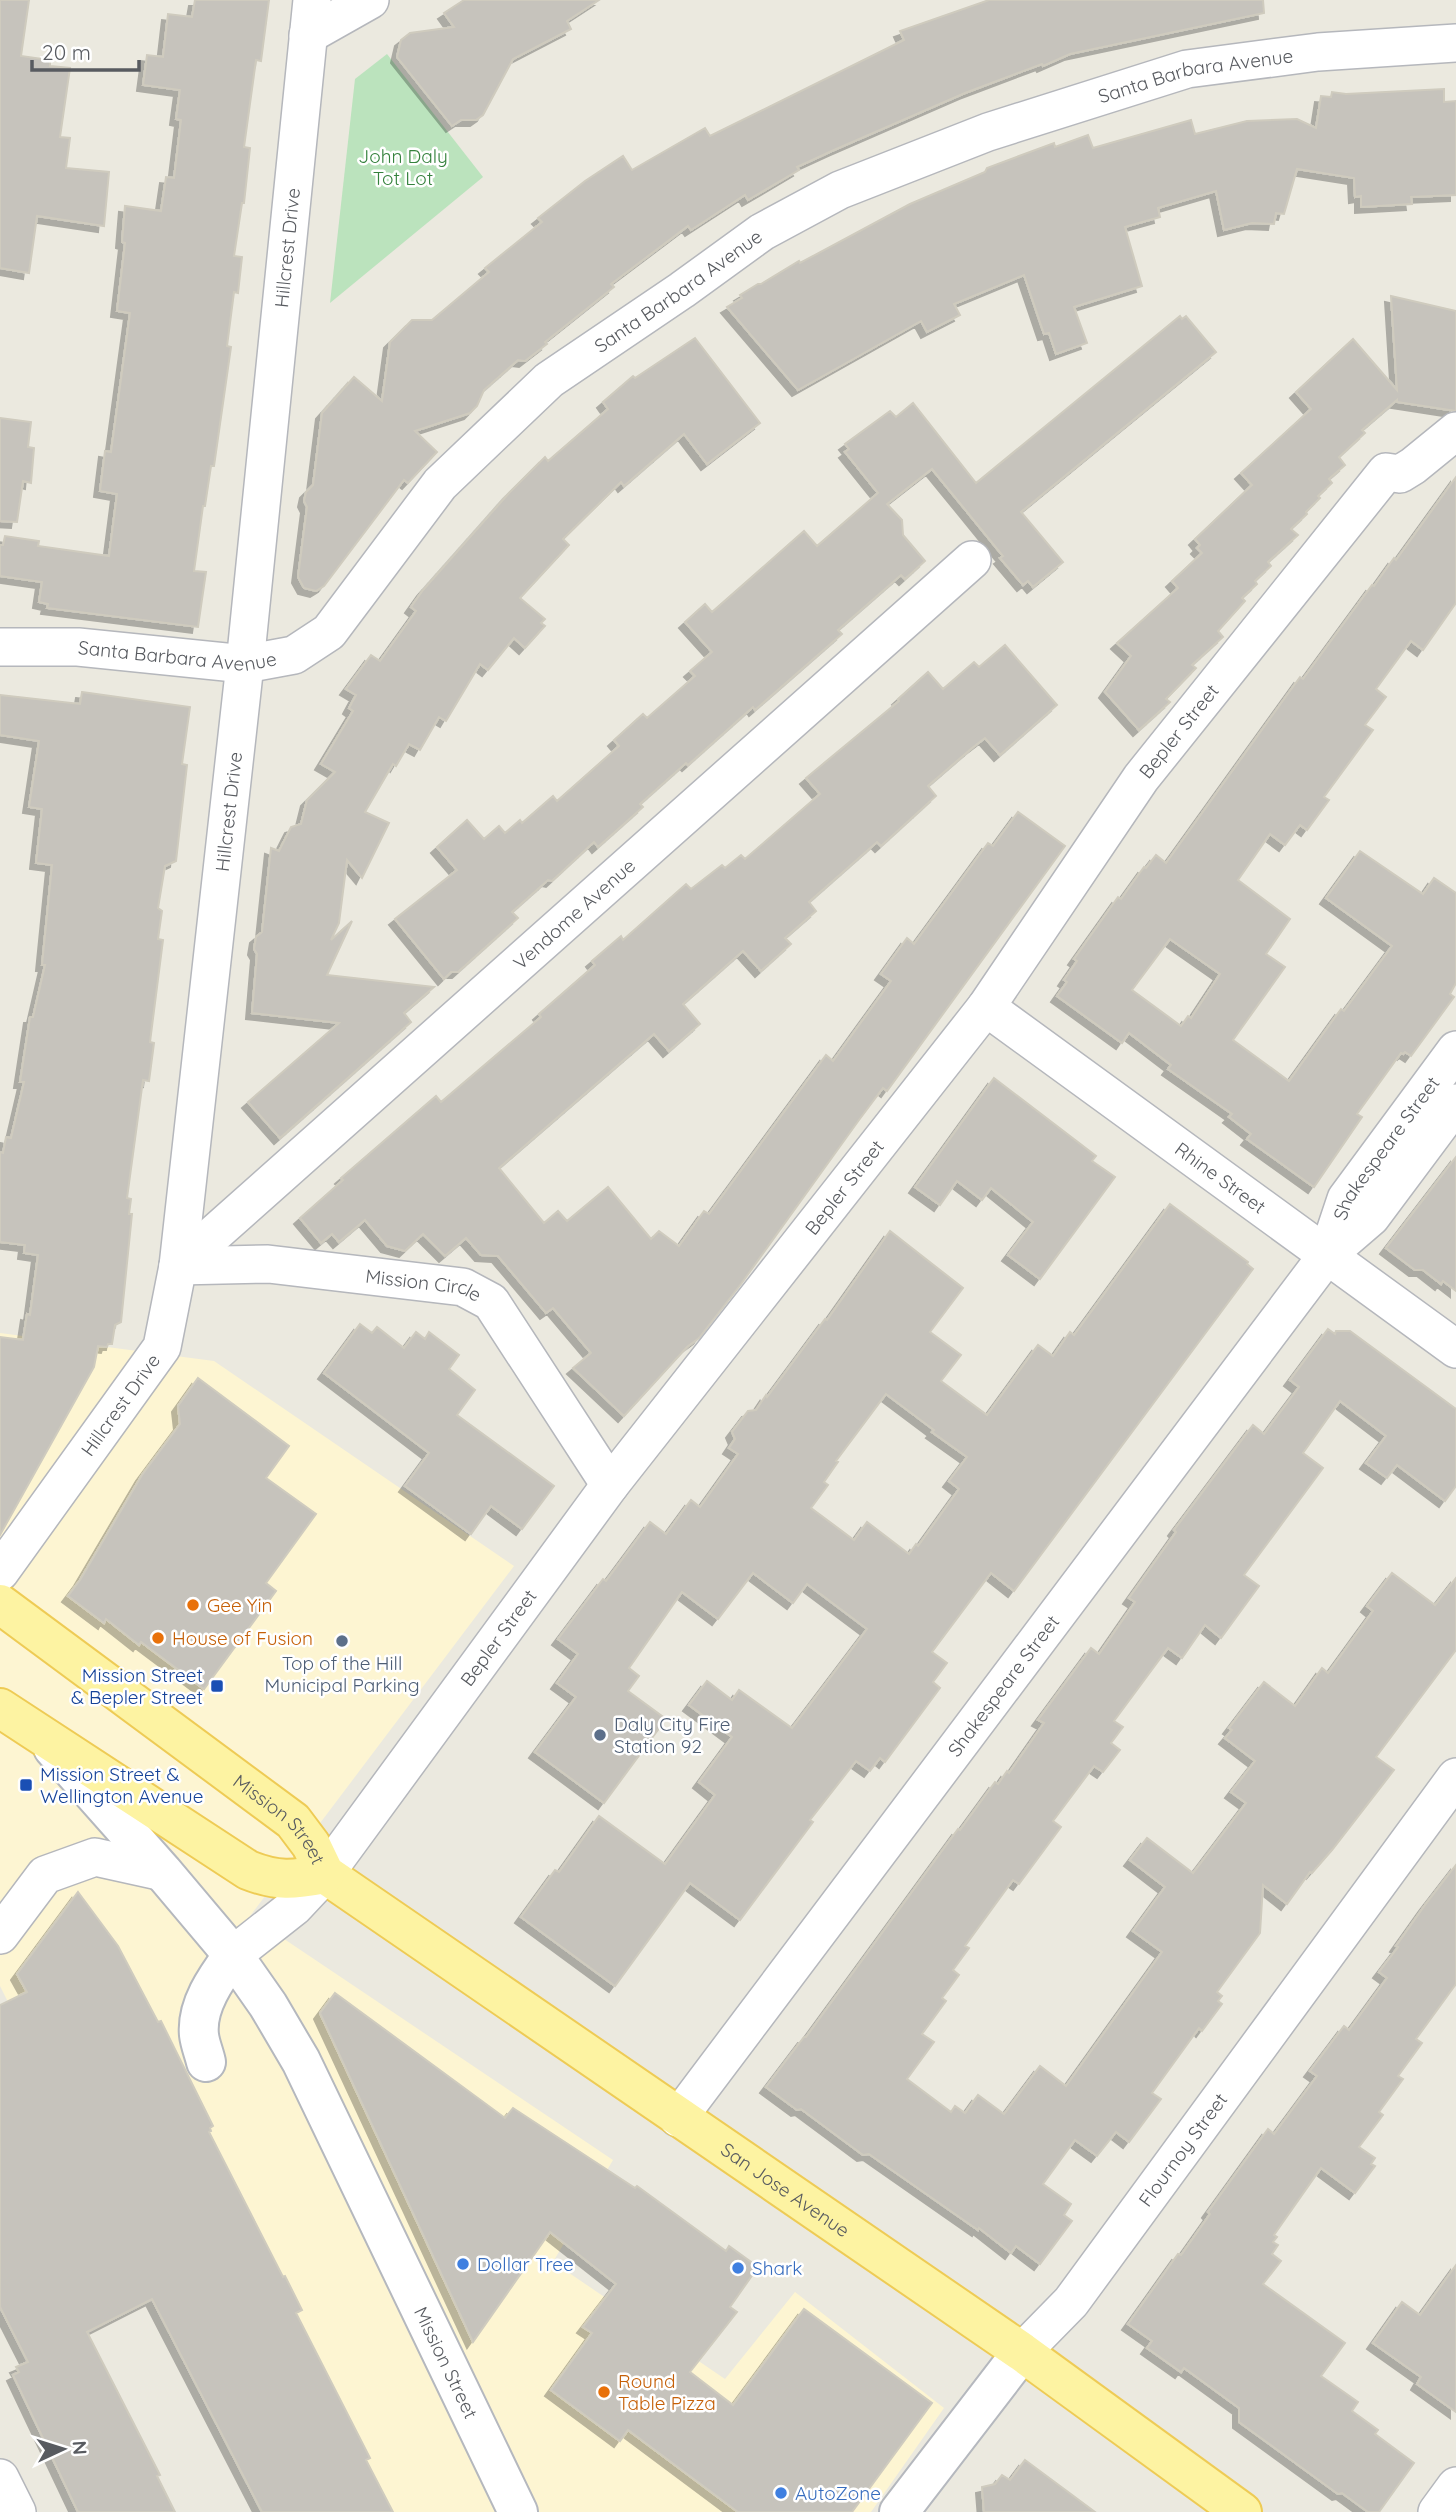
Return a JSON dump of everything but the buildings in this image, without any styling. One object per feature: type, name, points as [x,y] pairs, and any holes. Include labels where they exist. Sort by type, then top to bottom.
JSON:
[{"type":"main road","name":"Mission Street","points":[[0,1604],[293,1821],[311,1845],[325,1874],[298,1879],[272,1879],[248,1870],[52,1747],[0,1708]]},
{"type":"main road","name":"Mission Street","points":[[52,1747],[233,1955],[268,2004],[301,2061],[519,2512]]},
{"type":"main road","name":"San Jose Avenue","points":[[325,1874],[1022,2352],[1242,2512]]},
{"type":"main road","points":[[206,2062],[199,2033],[203,2005],[217,1977],[233,1955]]},
{"type":"main road","name":"Flournoy Street","points":[[899,2512],[1022,2352]]},
{"type":"street","points":[[310,17],[370,0]]},
{"type":"street","name":"Hillcrest Drive","points":[[0,1572],[162,1347],[178,1266],[245,664],[310,17]]},
{"type":"street","name":"Santa Barbara Avenue","points":[[0,647],[78,647],[245,664],[294,655],[329,632],[440,484],[549,380],[762,232],[840,190],[988,132],[1187,69],[1318,52],[1456,43]]},
{"type":"street","name":"Bepler Street","points":[[233,1955],[295,1907],[325,1874],[611,1485],[986,1007],[1141,778],[1386,472],[1400,474],[1456,431]]},
{"type":"street","name":"Vendome Avenue","points":[[178,1266],[972,560]]},
{"type":"street","name":"Rhine Street","points":[[986,1007],[1456,1349]]},
{"type":"street","name":"Shakespeare Street","points":[[1328,1254],[1346,1199],[1456,1050]]},
{"type":"street","name":"Shakespeare Street","points":[[678,2118],[1328,1254],[1371,1217],[1456,1103]]},
{"type":"street","name":"Mission Circle","points":[[178,1266],[268,1264],[463,1287],[491,1302],[611,1485]]},
{"type":"street","name":"Flournoy Street","points":[[1022,2352],[1071,2302],[1456,1777]]},
{"type":"street","points":[[0,1935],[44,1875],[95,1857],[163,1872]]},
{"type":"street","points":[[0,2477],[17,2512]]},
{"type":"street","points":[[1437,2512],[1456,2486]]},
{"type":"shaded area","points":[[0,1333],[214,1361],[514,1566],[250,1916],[613,2160],[553,2262],[725,2379],[795,2292],[944,2408],[871,2512],[263,2512],[0,1986]]},
{"type":"green space","name":"John Daly Tot Lot","points":[[387,54],[483,177],[330,303],[355,79]]},
{"type":"place","name":"Gee Yin","points":[[193,1605]]},
{"type":"place","name":"House of Fusion","points":[[158,1638]]},
{"type":"place","name":"Top of the Hill Municipal Parking","points":[[342,1641]]},
{"type":"place","name":"Mission Street & Bepler Street","points":[[217,1686]]},
{"type":"place","name":"Daly City Fire Station 92","points":[[600,1735]]},
{"type":"place","name":"Mission Street & Wellington Avenue","points":[[26,1785]]},
{"type":"place","name":"Dollar Tree","points":[[463,2264]]},
{"type":"place","name":"Shark","points":[[738,2268]]},
{"type":"place","name":"Round Table Pizza","points":[[604,2392]]},
{"type":"place","name":"AutoZone","points":[[781,2493]]}]
